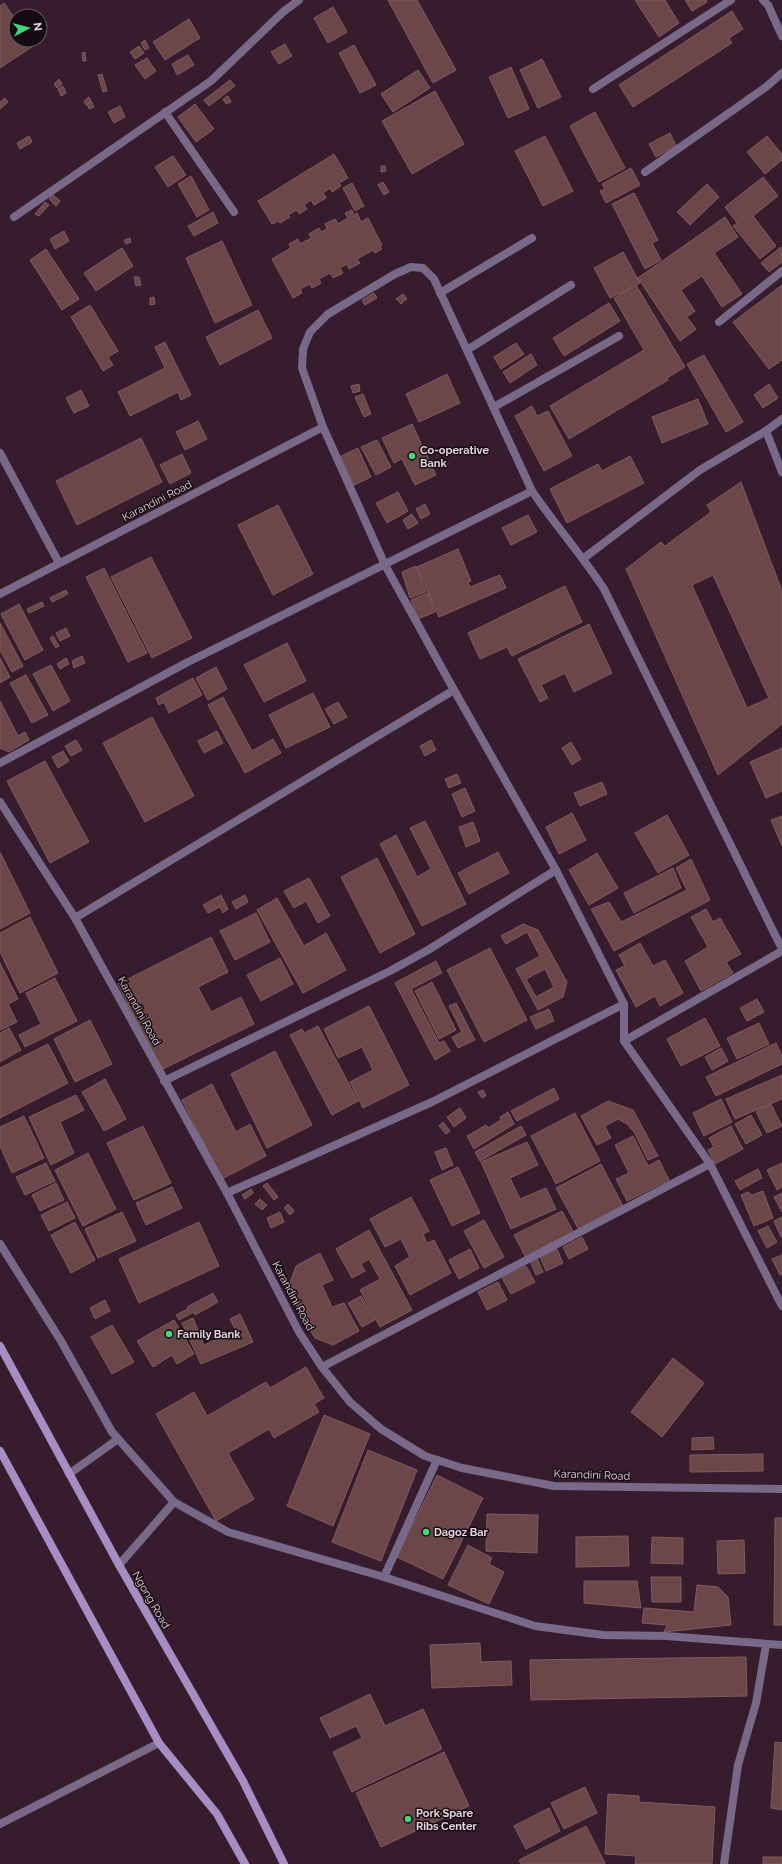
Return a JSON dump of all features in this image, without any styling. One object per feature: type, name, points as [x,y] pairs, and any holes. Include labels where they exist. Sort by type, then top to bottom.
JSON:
[{"type":"main road","name":"Ngong Road","points":[[0,1346],[119,1565],[242,1781],[284,1864]]},
{"type":"main road","points":[[0,1451],[160,1743],[217,1814],[245,1864]]},
{"type":"street","points":[[14,217],[211,81],[283,12],[299,0]]},
{"type":"street","points":[[593,90],[731,0]]},
{"type":"street","points":[[763,0],[768,5],[782,36]]},
{"type":"street","points":[[645,172],[766,87],[782,73]]},
{"type":"street","points":[[166,112],[234,212]]},
{"type":"street","points":[[440,293],[532,238]]},
{"type":"street","points":[[624,1041],[782,950],[604,589],[584,558],[551,520],[532,491],[434,279],[423,268],[411,267],[395,274],[328,314],[310,332],[303,349],[302,368],[323,427],[385,565],[556,870],[624,1004],[624,1041],[710,1164],[782,1306]]},
{"type":"street","points":[[719,322],[782,270]]},
{"type":"street","points":[[467,350],[570,285]]},
{"type":"street","points":[[494,407],[619,336]]},
{"type":"street","points":[[584,558],[700,470],[766,431],[782,419]]},
{"type":"street","name":"Karandini Road","points":[[0,594],[323,427]]},
{"type":"street","points":[[766,431],[782,472]]},
{"type":"street","points":[[0,453],[59,563]]},
{"type":"street","points":[[0,763],[186,663],[532,491]]},
{"type":"street","points":[[75,918],[454,690]]},
{"type":"street","name":"Karandini Road","points":[[0,802],[75,918],[226,1193],[299,1332],[322,1367],[350,1402],[381,1429],[425,1456],[462,1468],[554,1486],[782,1489]]},
{"type":"street","points":[[164,1081],[390,971],[428,950],[556,870]]},
{"type":"street","points":[[226,1193],[432,1102],[624,1004]]},
{"type":"street","points":[[322,1367],[710,1164]]},
{"type":"street","points":[[0,1244],[61,1341],[112,1432],[174,1502],[228,1532],[384,1577],[535,1626],[603,1635],[666,1636],[782,1645]]},
{"type":"street","points":[[69,1474],[118,1438]]},
{"type":"street","points":[[384,1577],[436,1460]]},
{"type":"street","points":[[119,1565],[174,1502]]},
{"type":"street","points":[[724,1864],[738,1765],[756,1703],[766,1644]]},
{"type":"street","points":[[0,1824],[160,1743]]},
{"type":"building","points":[[388,0],[417,0],[456,70],[433,83]]},
{"type":"building","points":[[635,0],[665,0],[679,23],[659,37]]},
{"type":"building","points":[[685,0],[706,0],[707,2],[692,11]]},
{"type":"building","points":[[4,3],[8,9],[8,48],[30,48],[0,68],[0,6]]},
{"type":"building","points":[[333,7],[347,32],[328,43],[314,18]]},
{"type":"building","points":[[732,11],[743,29],[729,38],[732,43],[633,107],[619,85]]},
{"type":"building","points":[[189,19],[200,38],[165,60],[153,42]]},
{"type":"building","points":[[145,40],[149,48],[145,50],[141,43]]},
{"type":"building","points":[[285,44],[292,56],[279,64],[271,52]]},
{"type":"building","points":[[354,45],[376,85],[360,93],[339,53]]},
{"type":"building","points":[[139,46],[144,53],[135,59],[130,52]]},
{"type":"building","points":[[85,52],[86,61],[83,61],[82,53]]},
{"type":"building","points":[[188,55],[194,65],[177,75],[172,64]]},
{"type":"building","points":[[147,58],[156,71],[145,79],[135,65]]},
{"type":"building","points":[[542,59],[561,97],[538,108],[520,70]]},
{"type":"building","points":[[511,67],[529,109],[508,118],[489,77]]},
{"type":"building","points":[[418,70],[430,88],[393,112],[381,94]]},
{"type":"building","points":[[102,74],[107,91],[103,92],[98,75]]},
{"type":"building","points":[[59,79],[62,84],[57,88],[54,84]]},
{"type":"building","points":[[230,80],[235,86],[209,106],[204,100]]},
{"type":"building","points":[[63,86],[66,93],[61,96],[58,89]]},
{"type":"building","points":[[435,91],[464,144],[412,174],[382,121]]},
{"type":"building","points":[[228,96],[231,102],[226,104],[223,99]]},
{"type":"building","points":[[89,97],[91,101],[86,105],[84,101]]},
{"type":"building","points":[[5,98],[8,102],[0,109],[0,102]]},
{"type":"building","points":[[92,102],[94,107],[89,109],[87,104]]},
{"type":"building","points":[[195,104],[214,129],[196,142],[178,117]]},
{"type":"building","points":[[120,106],[125,117],[114,123],[108,112]]},
{"type":"building","points":[[595,112],[625,168],[599,182],[570,126]]},
{"type":"building","points":[[670,133],[676,146],[656,157],[649,144]]},
{"type":"building","points":[[29,136],[32,142],[20,149],[17,143]]},
{"type":"building","points":[[545,136],[573,191],[543,206],[515,151]]},
{"type":"building","points":[[767,136],[782,154],[782,160],[765,174],[747,152]]},
{"type":"building","points":[[334,154],[348,178],[339,183],[341,186],[332,192],[330,188],[323,193],[326,198],[314,205],[311,200],[304,205],[307,209],[299,214],[297,210],[288,215],[290,217],[280,223],[279,221],[272,224],[258,201]]},
{"type":"building","points":[[173,156],[186,175],[168,187],[155,167]]},
{"type":"building","points":[[381,166],[385,166],[386,171],[381,172]]},
{"type":"building","points":[[631,168],[640,185],[606,203],[600,191],[605,189],[602,184]]},
{"type":"building","points":[[191,176],[209,210],[197,217],[178,184]]},
{"type":"building","points":[[763,177],[778,196],[753,216],[776,246],[760,259],[733,226],[737,223],[725,207]]},
{"type":"building","points":[[383,182],[389,192],[384,195],[378,185]]},
{"type":"building","points":[[352,183],[364,206],[355,211],[343,188]]},
{"type":"building","points":[[707,184],[719,197],[690,225],[677,212]]},
{"type":"building","points":[[634,193],[658,240],[652,243],[661,260],[645,269],[612,204]]},
{"type":"building","points":[[53,195],[60,201],[56,206],[49,199]]},
{"type":"building","points":[[45,202],[49,205],[39,216],[35,214]]},
{"type":"building","points":[[352,210],[354,215],[357,213],[361,222],[368,218],[382,245],[380,247],[382,249],[375,253],[373,250],[357,259],[360,263],[349,269],[347,264],[340,268],[343,273],[333,278],[330,273],[319,279],[321,283],[312,288],[310,284],[300,289],[302,293],[293,298],[272,259],[291,248],[289,244],[298,239],[300,244],[311,238],[309,234],[319,228],[321,232],[327,229],[325,224],[335,219],[338,224],[348,218],[345,213]]},
{"type":"building","points":[[213,212],[218,223],[194,236],[188,226]]},
{"type":"building","points":[[725,217],[738,237],[714,253],[742,294],[722,307],[702,276],[681,290],[695,311],[687,317],[696,329],[680,341],[638,278]]},
{"type":"building","points":[[64,231],[69,241],[55,249],[50,239]]},
{"type":"building","points":[[130,238],[131,242],[126,244],[124,240]]},
{"type":"building","points":[[222,241],[252,305],[215,323],[186,258]]},
{"type":"building","points":[[781,247],[782,262],[769,272],[761,263]]},
{"type":"building","points":[[122,248],[133,266],[96,291],[84,273]]},
{"type":"building","points":[[46,249],[79,299],[62,310],[30,260]]},
{"type":"building","points":[[623,252],[640,283],[610,298],[594,268]]},
{"type":"building","points":[[134,277],[139,277],[141,285],[136,286]]},
{"type":"building","points":[[636,285],[685,367],[667,378],[668,380],[569,439],[550,406],[644,350],[614,298]]},
{"type":"building","points":[[782,285],[782,360],[769,369],[733,322]]},
{"type":"building","points":[[374,293],[377,298],[365,305],[362,300]]},
{"type":"building","points":[[403,294],[407,299],[401,304],[396,299]]},
{"type":"building","points":[[154,297],[155,304],[150,305],[150,298]]},
{"type":"building","points":[[609,303],[620,321],[564,356],[553,338]]},
{"type":"building","points":[[90,305],[118,351],[108,357],[113,365],[103,371],[71,317]]},
{"type":"building","points":[[258,310],[272,338],[220,365],[206,337]]},
{"type":"building","points":[[165,342],[191,395],[181,400],[178,392],[130,416],[118,392],[165,368],[155,347]]},
{"type":"building","points":[[516,343],[524,354],[501,369],[494,357]]},
{"type":"building","points":[[531,354],[537,365],[510,383],[503,372]]},
{"type":"building","points":[[704,355],[743,422],[726,432],[687,364]]},
{"type":"building","points":[[447,374],[460,403],[419,422],[406,394]]},
{"type":"building","points":[[359,384],[360,391],[353,393],[351,386]]},
{"type":"building","points":[[769,384],[778,398],[763,408],[754,395]]},
{"type":"building","points":[[81,390],[89,406],[74,413],[66,398]]},
{"type":"building","points":[[363,394],[371,414],[364,417],[355,397]]},
{"type":"building","points":[[698,399],[708,424],[662,443],[652,417]]},
{"type":"building","points":[[532,406],[537,416],[548,411],[572,456],[544,471],[515,416]]},
{"type":"building","points":[[198,421],[207,439],[185,450],[176,432]]},
{"type":"building","points":[[412,424],[436,475],[415,485],[402,459],[394,463],[382,438]]},
{"type":"building","points":[[141,438],[162,482],[77,525],[56,481]]},
{"type":"building","points":[[377,440],[391,467],[376,475],[361,447]]},
{"type":"building","points":[[358,448],[371,477],[354,485],[341,456]]},
{"type":"building","points":[[182,454],[191,473],[170,484],[160,465]]},
{"type":"building","points":[[630,456],[644,483],[567,523],[550,489],[598,464],[602,471]]},
{"type":"building","points":[[741,482],[782,591],[782,724],[718,775],[626,569],[661,542],[665,546],[711,512],[707,505]],"holes":[[[713,575],[769,698],[747,708],[692,585]]]},
{"type":"building","points":[[398,492],[408,511],[387,523],[376,503]]},
{"type":"building","points":[[425,504],[430,514],[421,519],[416,509]]},
{"type":"building","points":[[278,505],[313,574],[273,595],[238,525]]},
{"type":"building","points":[[412,514],[418,523],[408,529],[403,520]]},
{"type":"building","points":[[528,515],[537,532],[511,545],[502,528]]},
{"type":"building","points":[[458,549],[471,581],[468,582],[470,587],[500,575],[506,588],[439,617],[417,567]]},
{"type":"building","points":[[151,557],[192,638],[152,658],[111,577]]},
{"type":"building","points":[[416,566],[426,592],[410,598],[402,572]]},
{"type":"building","points":[[104,568],[147,653],[128,662],[86,577]]},
{"type":"building","points":[[565,586],[582,622],[512,656],[507,647],[480,659],[468,633]]},
{"type":"building","points":[[66,590],[68,594],[52,602],[50,598]]},
{"type":"building","points":[[428,593],[435,612],[418,619],[411,600]]},
{"type":"building","points":[[42,602],[44,606],[29,613],[27,609]]},
{"type":"building","points":[[19,604],[43,650],[25,660],[1,614]]},
{"type":"building","points":[[0,623],[23,666],[12,672],[0,650]]},
{"type":"building","points":[[589,624],[612,673],[574,692],[565,673],[541,685],[548,698],[540,702],[518,659]]},
{"type":"building","points":[[66,628],[70,636],[60,641],[56,633]]},
{"type":"building","points":[[53,636],[59,646],[56,648],[50,638]]},
{"type":"building","points":[[287,643],[306,681],[264,702],[244,665]]},
{"type":"building","points":[[82,656],[85,663],[74,668],[72,661]]},
{"type":"building","points":[[0,658],[10,677],[0,683]]},
{"type":"building","points":[[66,658],[69,664],[60,669],[57,664]]},
{"type":"building","points":[[51,665],[70,701],[53,711],[33,674]]},
{"type":"building","points":[[216,667],[227,689],[208,700],[196,678]]},
{"type":"building","points":[[26,675],[48,715],[32,723],[10,683]]},
{"type":"building","points":[[193,678],[202,695],[169,713],[164,702],[159,705],[156,698]]},
{"type":"building","points":[[313,693],[330,727],[286,748],[269,715]]},
{"type":"building","points":[[223,697],[252,751],[273,739],[281,753],[245,773],[208,705]]},
{"type":"building","points":[[0,701],[18,736],[25,732],[29,740],[9,752],[0,748]]},
{"type":"building","points":[[338,702],[347,717],[334,724],[325,709]]},
{"type":"building","points":[[152,717],[194,796],[145,822],[103,743]]},
{"type":"building","points":[[217,731],[223,743],[204,753],[198,741]]},
{"type":"building","points":[[76,740],[82,750],[71,756],[65,746]]},
{"type":"building","points":[[431,740],[436,750],[425,756],[420,746]]},
{"type":"building","points":[[571,742],[581,759],[572,765],[562,748]]},
{"type":"building","points":[[782,748],[782,791],[766,798],[750,762]]},
{"type":"building","points":[[63,751],[69,761],[58,768],[52,757]]},
{"type":"building","points":[[45,761],[89,842],[50,863],[7,781]]},
{"type":"building","points":[[457,774],[461,783],[449,788],[445,779]]},
{"type":"building","points":[[602,782],[607,794],[580,806],[574,793]]},
{"type":"building","points":[[465,788],[475,811],[462,817],[452,794]]},
{"type":"building","points":[[572,813],[586,840],[559,854],[546,827]]},
{"type":"building","points":[[667,815],[689,855],[658,873],[635,833]]},
{"type":"building","points":[[782,816],[782,846],[771,820]]},
{"type":"building","points":[[425,821],[466,904],[422,926],[380,844],[396,835],[417,877],[431,869],[410,828]]},
{"type":"building","points":[[473,822],[480,841],[466,847],[459,827]]},
{"type":"building","points":[[0,852],[30,913],[0,929]]},
{"type":"building","points":[[498,852],[509,873],[469,894],[458,873]]},
{"type":"building","points":[[597,853],[618,888],[589,905],[569,870]]},
{"type":"building","points":[[377,858],[415,934],[380,953],[341,877]]},
{"type":"building","points":[[691,859],[710,900],[614,951],[591,909],[609,902],[621,922],[687,890],[676,868]]},
{"type":"building","points":[[673,868],[681,888],[634,913],[624,893]]},
{"type":"building","points":[[309,878],[330,916],[318,923],[306,901],[294,908],[284,891]]},
{"type":"building","points":[[221,895],[228,909],[223,913],[220,907],[208,913],[203,905]]},
{"type":"building","points":[[245,895],[248,902],[236,909],[232,902]]},
{"type":"building","points":[[277,898],[304,946],[326,933],[346,970],[303,993],[257,910]]},
{"type":"building","points":[[706,909],[713,922],[720,918],[741,954],[726,962],[733,973],[701,991],[685,961],[708,947],[691,917]]},
{"type":"building","points":[[256,913],[270,942],[235,960],[220,931]]},
{"type":"building","points":[[30,917],[58,973],[20,993],[0,952],[0,933]]},
{"type":"building","points":[[523,924],[538,930],[567,982],[563,997],[538,1010],[516,969],[540,956],[527,932],[506,944],[501,936]],"holes":[[[545,969],[554,987],[536,997],[526,979]]]},
{"type":"building","points":[[211,937],[228,972],[198,987],[211,1012],[241,997],[254,1024],[161,1070],[118,984]]},
{"type":"building","points":[[640,943],[653,966],[665,960],[683,993],[660,1006],[655,996],[636,1007],[616,970],[625,966],[619,955]]},
{"type":"building","points":[[490,948],[527,1020],[484,1042],[447,970]]},
{"type":"building","points":[[280,958],[293,984],[261,1001],[247,975]]},
{"type":"building","points":[[436,961],[442,973],[411,989],[439,1043],[444,1041],[450,1051],[435,1060],[395,983]]},
{"type":"building","points":[[0,963],[18,999],[8,1004],[17,1022],[0,1030]]},
{"type":"building","points":[[55,978],[77,1021],[25,1047],[19,1035],[41,1024],[26,993]]},
{"type":"building","points":[[432,982],[456,1030],[439,1039],[415,991]]},
{"type":"building","points":[[757,999],[764,1012],[747,1021],[740,1008]]},
{"type":"building","points":[[456,1003],[475,1040],[458,1048],[452,1037],[462,1032],[449,1006]]},
{"type":"building","points":[[369,1006],[409,1085],[363,1108],[350,1082],[373,1070],[362,1047],[338,1058],[324,1029]]},
{"type":"building","points":[[549,1009],[554,1021],[536,1029],[530,1017]]},
{"type":"building","points":[[705,1018],[720,1046],[681,1066],[667,1039]]},
{"type":"building","points":[[90,1020],[112,1064],[75,1082],[54,1039]]},
{"type":"building","points":[[759,1023],[769,1044],[737,1059],[727,1038]]},
{"type":"building","points":[[318,1026],[358,1101],[332,1115],[290,1035],[302,1029],[304,1033]]},
{"type":"building","points":[[9,1028],[21,1050],[0,1062],[0,1033]]},
{"type":"building","points":[[776,1043],[782,1056],[782,1064],[716,1096],[706,1077]]},
{"type":"building","points":[[48,1044],[68,1083],[0,1118],[0,1068]]},
{"type":"building","points":[[721,1048],[728,1061],[712,1070],[705,1057]]},
{"type":"building","points":[[275,1051],[312,1125],[267,1148],[231,1074]]},
{"type":"building","points":[[782,1075],[782,1099],[735,1119],[726,1099]]},
{"type":"building","points":[[105,1079],[126,1119],[104,1131],[82,1092]]},
{"type":"building","points":[[212,1084],[236,1132],[250,1124],[266,1156],[222,1179],[182,1100]]},
{"type":"building","points":[[554,1088],[559,1099],[517,1121],[511,1111]]},
{"type":"building","points":[[483,1090],[486,1096],[482,1098],[478,1092]]},
{"type":"building","points":[[76,1095],[84,1110],[60,1122],[74,1153],[51,1165],[29,1117]]},
{"type":"building","points":[[721,1099],[732,1122],[704,1136],[693,1113]]},
{"type":"building","points":[[608,1101],[633,1110],[658,1156],[648,1160],[634,1132],[627,1124],[618,1119],[605,1126],[611,1138],[597,1145],[581,1116]]},
{"type":"building","points":[[771,1104],[782,1126],[767,1133],[756,1112]]},
{"type":"building","points":[[460,1108],[466,1118],[454,1127],[447,1117]]},
{"type":"building","points":[[508,1112],[514,1124],[474,1149],[467,1136],[486,1125],[488,1128],[501,1120],[500,1117]]},
{"type":"building","points":[[575,1113],[600,1161],[556,1184],[531,1136]]},
{"type":"building","points":[[751,1115],[762,1135],[746,1144],[735,1124]]},
{"type":"building","points":[[24,1116],[44,1158],[12,1173],[0,1146],[0,1127]]},
{"type":"building","points":[[443,1122],[450,1131],[446,1134],[439,1126]]},
{"type":"building","points":[[143,1126],[171,1183],[134,1200],[107,1143]]},
{"type":"building","points":[[521,1126],[526,1135],[480,1161],[475,1152]]},
{"type":"building","points":[[731,1126],[743,1149],[715,1164],[708,1150],[714,1147],[709,1138]]},
{"type":"building","points":[[633,1136],[648,1166],[659,1160],[669,1180],[627,1201],[616,1179],[629,1173],[615,1145]]},
{"type":"building","points":[[527,1142],[538,1165],[510,1178],[520,1199],[546,1188],[556,1209],[511,1229],[481,1162]]},
{"type":"building","points":[[446,1148],[453,1165],[442,1170],[435,1152]]},
{"type":"building","points":[[88,1153],[116,1209],[83,1226],[55,1170]]},
{"type":"building","points":[[46,1163],[55,1181],[25,1195],[16,1177]]},
{"type":"building","points":[[782,1163],[782,1187],[777,1190],[767,1170]]},
{"type":"building","points":[[601,1164],[623,1206],[579,1230],[556,1188]]},
{"type":"building","points":[[458,1167],[480,1213],[452,1226],[430,1180]]},
{"type":"building","points":[[758,1169],[762,1178],[740,1190],[735,1181]]},
{"type":"building","points":[[56,1183],[64,1200],[40,1211],[32,1195]]},
{"type":"building","points":[[267,1183],[278,1197],[274,1200],[263,1186]]},
{"type":"building","points":[[172,1187],[182,1208],[146,1225],[136,1203]]},
{"type":"building","points":[[251,1189],[253,1193],[245,1199],[242,1195]]},
{"type":"building","points":[[763,1191],[773,1218],[754,1226],[741,1195],[748,1192],[752,1195]]},
{"type":"building","points":[[782,1193],[782,1212],[774,1197]]},
{"type":"building","points":[[411,1197],[429,1231],[423,1234],[427,1243],[434,1240],[451,1273],[410,1295],[395,1266],[410,1257],[401,1239],[385,1247],[370,1219]]},
{"type":"building","points":[[260,1199],[267,1205],[262,1210],[255,1204]]},
{"type":"building","points":[[67,1202],[75,1218],[49,1231],[41,1215]]},
{"type":"building","points":[[288,1204],[294,1211],[290,1215],[284,1208]]},
{"type":"building","points":[[562,1211],[574,1233],[526,1258],[514,1235]]},
{"type":"building","points":[[122,1212],[136,1241],[98,1258],[85,1229]]},
{"type":"building","points":[[280,1212],[284,1222],[271,1228],[267,1218]]},
{"type":"building","points":[[782,1217],[782,1237],[781,1237],[774,1221]]},
{"type":"building","points":[[484,1220],[504,1257],[484,1268],[464,1231]]},
{"type":"building","points":[[75,1222],[95,1260],[71,1273],[51,1235]]},
{"type":"building","points":[[199,1222],[219,1266],[139,1303],[119,1259]]},
{"type":"building","points":[[768,1226],[777,1242],[767,1248],[758,1231]]},
{"type":"building","points":[[369,1230],[412,1310],[380,1327],[360,1290],[380,1279],[369,1259],[361,1264],[365,1271],[352,1278],[336,1249]]},
{"type":"building","points":[[582,1237],[588,1249],[569,1259],[563,1247]]},
{"type":"building","points":[[470,1249],[479,1268],[459,1279],[449,1260]]},
{"type":"building","points":[[557,1249],[563,1263],[546,1271],[540,1257]]},
{"type":"building","points":[[320,1253],[333,1280],[322,1285],[332,1307],[344,1303],[359,1331],[333,1345],[315,1338],[292,1299],[289,1286],[296,1266]]},
{"type":"building","points":[[782,1255],[782,1274],[780,1275],[772,1259]]},
{"type":"building","points":[[537,1258],[543,1272],[536,1275],[530,1261]]},
{"type":"building","points":[[526,1266],[535,1282],[511,1294],[501,1276],[509,1272],[510,1274]]},
{"type":"building","points":[[498,1282],[507,1300],[487,1310],[478,1292]]},
{"type":"building","points":[[213,1293],[218,1302],[195,1315],[194,1312],[179,1320],[176,1315],[188,1309],[187,1307]]},
{"type":"building","points":[[361,1296],[375,1320],[362,1327],[348,1303]]},
{"type":"building","points":[[105,1300],[110,1311],[95,1319],[90,1308]]},
{"type":"building","points":[[240,1314],[253,1342],[201,1364],[182,1323],[193,1318],[204,1345],[236,1331],[230,1319]]},
{"type":"building","points":[[174,1320],[194,1354],[177,1364],[172,1355],[153,1367],[137,1341]]},
{"type":"building","points":[[112,1325],[134,1362],[112,1374],[91,1337]]},
{"type":"building","points":[[673,1358],[704,1383],[662,1437],[631,1412]]},
{"type":"building","points":[[306,1367],[324,1398],[314,1404],[319,1412],[274,1438],[269,1429],[228,1453],[254,1499],[216,1521],[156,1414],[194,1392],[207,1416],[266,1382],[270,1388]]},
{"type":"building","points":[[324,1415],[370,1434],[333,1526],[287,1506]]},
{"type":"building","points":[[713,1437],[714,1449],[692,1450],[692,1438]]},
{"type":"building","points":[[368,1450],[417,1470],[381,1561],[332,1542]]},
{"type":"building","points":[[763,1454],[763,1471],[690,1472],[690,1455]]},
{"type":"building","points":[[437,1475],[483,1498],[443,1579],[397,1557]]},
{"type":"building","points":[[487,1514],[538,1515],[537,1553],[486,1551]]},
{"type":"building","points":[[775,1518],[782,1518],[782,1625],[774,1625]]},
{"type":"building","points":[[628,1536],[629,1566],[576,1567],[576,1537]]},
{"type":"building","points":[[652,1537],[683,1538],[683,1564],[651,1563]]},
{"type":"building","points":[[744,1540],[745,1573],[718,1574],[717,1541]]},
{"type":"building","points":[[468,1545],[492,1558],[489,1564],[504,1572],[489,1604],[448,1585]]},
{"type":"building","points":[[651,1577],[681,1577],[681,1602],[652,1602]]},
{"type":"building","points":[[584,1581],[637,1581],[641,1608],[584,1603]]},
{"type":"building","points":[[697,1585],[718,1587],[728,1597],[731,1625],[664,1632],[667,1625],[642,1623],[644,1608],[694,1612]]},
{"type":"building","points":[[480,1643],[481,1662],[511,1661],[512,1685],[432,1688],[430,1645]]},
{"type":"building","points":[[746,1657],[747,1696],[531,1700],[530,1660]]},
{"type":"building","points":[[370,1694],[385,1726],[423,1709],[442,1749],[352,1792],[333,1752],[362,1738],[356,1726],[330,1738],[320,1718]]},
{"type":"building","points":[[775,1742],[782,1743],[782,1810],[771,1808]]},
{"type":"building","points":[[444,1752],[469,1806],[381,1847],[356,1793]]},
{"type":"building","points":[[585,1787],[597,1813],[564,1829],[551,1803]]},
{"type":"building","points":[[608,1794],[639,1796],[639,1802],[715,1807],[712,1864],[635,1864],[636,1856],[605,1854]]},
{"type":"building","points":[[549,1808],[560,1831],[526,1849],[514,1826]]},
{"type":"building","points":[[586,1826],[605,1863],[521,1864],[519,1860]]},
{"type":"building","points":[[763,1857],[782,1857],[782,1864],[763,1864]]},
{"type":"place","name":"Co-operative Bank","points":[[412,456]]},
{"type":"place","name":"Family Bank","points":[[169,1334]]},
{"type":"place","name":"Dagoz Bar","points":[[426,1532]]},
{"type":"place","name":"Pork Spare Ribs Center","points":[[408,1819]]}]
